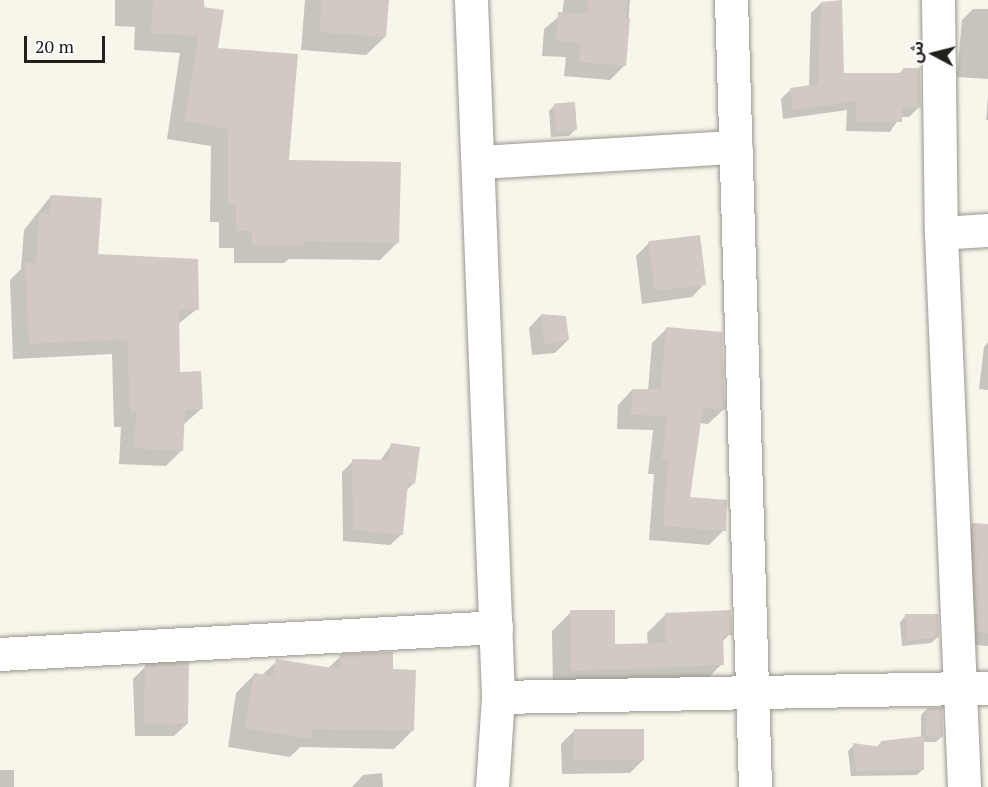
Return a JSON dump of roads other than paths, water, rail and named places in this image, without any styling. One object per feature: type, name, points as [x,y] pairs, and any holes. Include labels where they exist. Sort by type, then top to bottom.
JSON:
[{"type":"street","points":[[471,0],[480,162],[498,696],[492,787]]},
{"type":"street","points":[[731,0],[751,691],[756,787]]},
{"type":"street","points":[[938,0],[941,233],[974,688],[964,787]]},
{"type":"street","points":[[480,162],[736,147]]},
{"type":"street","points":[[941,233],[988,230]]},
{"type":"street","points":[[0,654],[496,627]]},
{"type":"street","points":[[498,696],[974,688]]}]
